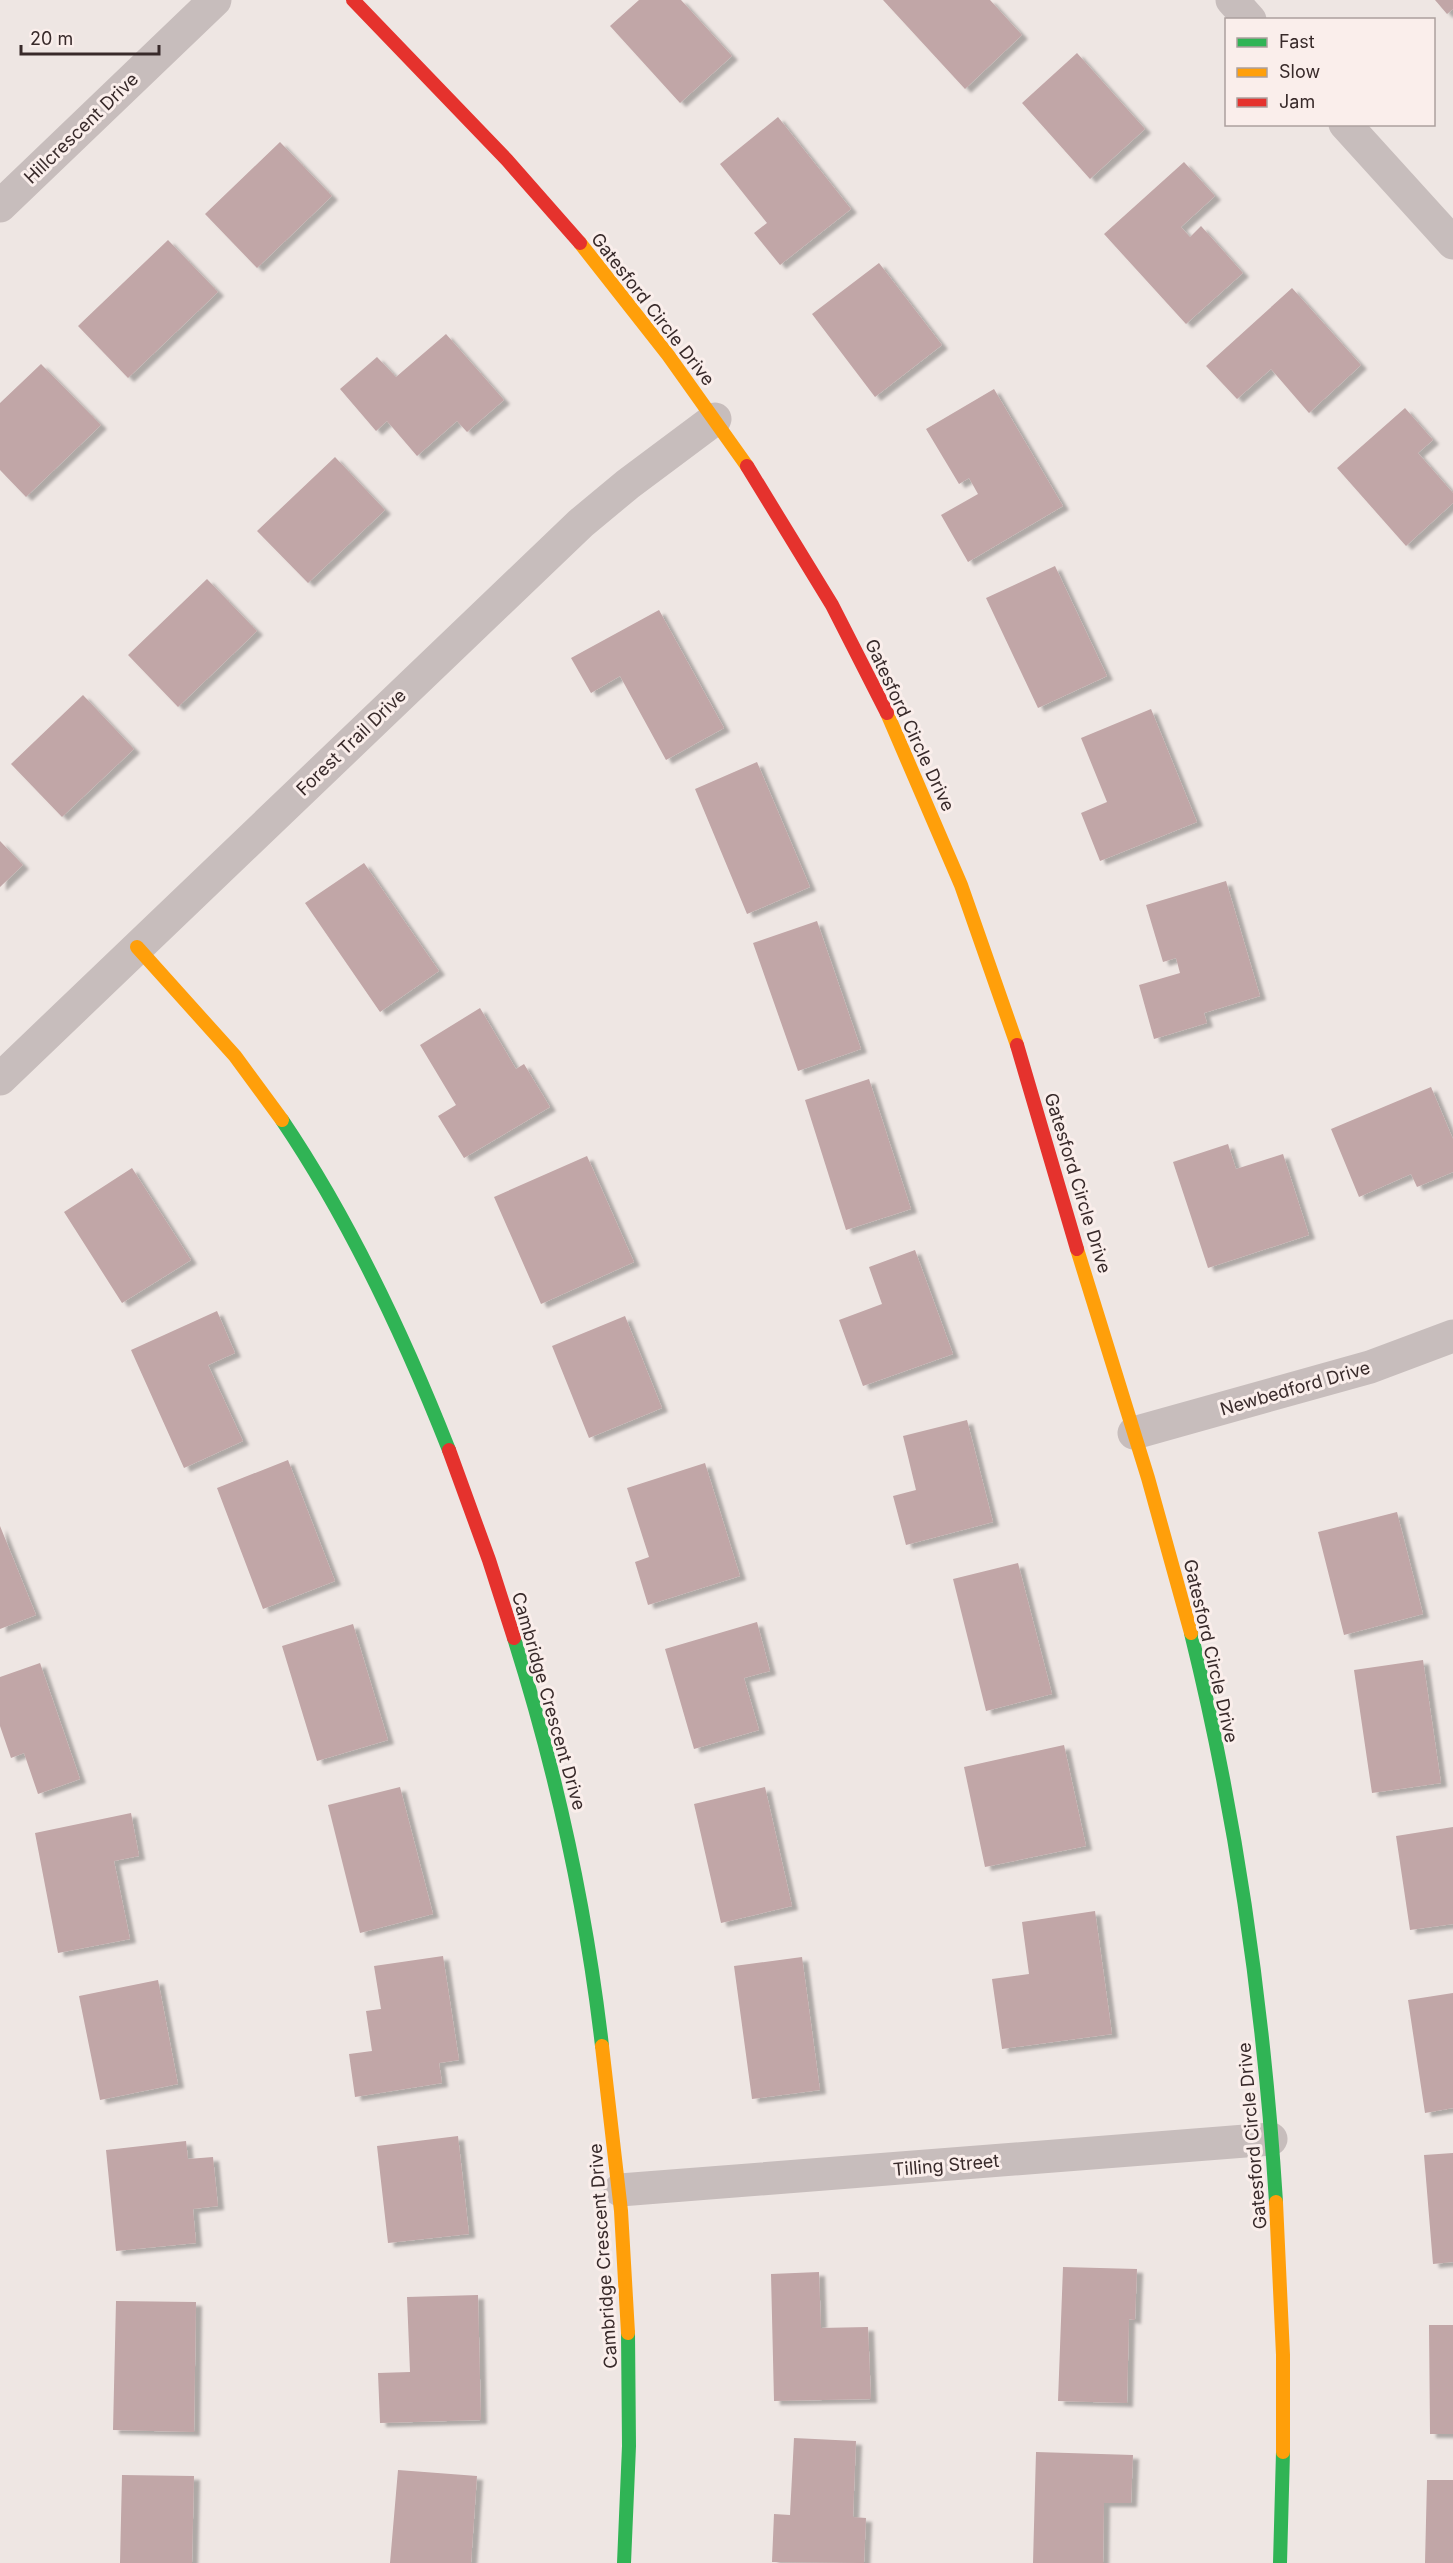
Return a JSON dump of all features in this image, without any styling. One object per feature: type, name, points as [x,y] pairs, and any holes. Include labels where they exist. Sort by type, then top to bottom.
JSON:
[{"type":"street","name":"Hillcrescent Drive","points":[[0,206],[215,0]]},
{"type":"street","name":"Gatesford Circle Drive","points":[[353,0],[554,212],[671,358],[715,419],[793,538],[833,607],[894,728],[931,810],[963,892],[1021,1055],[1134,1433],[1190,1629],[1215,1737],[1249,1934],[1265,2061],[1281,2258],[1284,2403],[1280,2563]]},
{"type":"street","points":[[1232,0],[1248,18]]},
{"type":"street","points":[[1347,126],[1453,243]]},
{"type":"street","name":"Forest Trail Drive","points":[[0,1079],[581,523],[628,484],[715,419]]},
{"type":"street","name":"Cambridge Crescent Drive","points":[[136,947],[210,1027],[251,1076],[292,1135],[339,1212],[368,1266],[402,1339],[458,1472],[504,1605],[555,1779],[585,1922],[620,2190],[630,2444],[624,2563]]},
{"type":"street","name":"Newbedford Drive","points":[[1134,1433],[1370,1367],[1453,1336]]},
{"type":"street","name":"Tilling Street","points":[[620,2190],[1271,2139]]},
{"type":"building","points":[[639,0],[681,0],[732,56],[680,103],[610,26]]},
{"type":"building","points":[[883,0],[990,0],[1022,35],[965,89]]},
{"type":"building","points":[[1435,0],[1453,0],[1453,9],[1447,14]]},
{"type":"building","points":[[1077,53],[1145,129],[1090,179],[1022,103]]},
{"type":"building","points":[[778,117],[851,209],[780,265],[754,233],[767,223],[720,164]]},
{"type":"building","points":[[280,142],[332,196],[257,268],[205,214]]},
{"type":"building","points":[[1184,162],[1215,196],[1181,227],[1190,237],[1201,226],[1243,273],[1186,324],[1104,234]]},
{"type":"building","points":[[168,240],[218,292],[128,378],[78,326]]},
{"type":"building","points":[[879,263],[942,345],[875,397],[812,314]]},
{"type":"building","points":[[1292,288],[1361,365],[1309,413],[1271,369],[1237,399],[1206,366]]},
{"type":"building","points":[[446,334],[504,400],[467,432],[457,421],[417,456],[387,421],[376,431],[340,389],[377,357],[396,377]]},
{"type":"building","points":[[41,364],[101,425],[26,497],[0,470],[0,403]]},
{"type":"building","points":[[994,389],[1063,506],[968,562],[941,515],[978,494],[969,478],[959,484],[926,429]]},
{"type":"building","points":[[1405,408],[1433,440],[1418,453],[1453,493],[1453,503],[1406,546],[1337,468]]},
{"type":"building","points":[[335,457],[385,510],[308,583],[257,531]]},
{"type":"building","points":[[1055,566],[1107,676],[1038,708],[986,598]]},
{"type":"building","points":[[207,579],[257,631],[178,707],[128,655]]},
{"type":"building","points":[[659,610],[724,728],[666,760],[620,676],[591,693],[571,658]]},
{"type":"building","points":[[83,695],[134,749],[62,817],[11,764]]},
{"type":"building","points":[[1151,709],[1197,822],[1100,861],[1081,813],[1107,802],[1081,738]]},
{"type":"building","points":[[757,762],[810,887],[747,914],[695,789]]},
{"type":"building","points":[[0,841],[23,865],[0,887]]},
{"type":"building","points":[[364,863],[439,971],[380,1012],[305,903]]},
{"type":"building","points":[[1226,881],[1260,996],[1204,1013],[1207,1023],[1154,1039],[1139,985],[1180,973],[1176,958],[1163,962],[1146,905]]},
{"type":"building","points":[[817,921],[861,1049],[798,1071],[753,943]]},
{"type":"building","points":[[480,1008],[516,1069],[524,1064],[550,1107],[464,1158],[438,1116],[456,1105],[420,1045]]},
{"type":"building","points":[[869,1079],[911,1209],[846,1230],[805,1100]]},
{"type":"building","points":[[1431,1087],[1453,1139],[1453,1172],[1417,1187],[1411,1174],[1359,1197],[1331,1129]]},
{"type":"building","points":[[1228,1144],[1236,1169],[1283,1154],[1309,1235],[1208,1268],[1173,1162]]},
{"type":"building","points":[[587,1156],[634,1262],[541,1304],[494,1197]]},
{"type":"building","points":[[132,1168],[191,1260],[122,1303],[64,1212]]},
{"type":"building","points":[[915,1250],[953,1354],[863,1386],[839,1320],[882,1304],[869,1267]]},
{"type":"building","points":[[217,1311],[235,1353],[208,1365],[243,1441],[184,1468],[131,1350]]},
{"type":"building","points":[[625,1316],[662,1408],[589,1438],[552,1346]]},
{"type":"building","points":[[967,1420],[993,1522],[906,1545],[893,1496],[916,1490],[903,1436]]},
{"type":"building","points":[[288,1460],[335,1581],[263,1609],[217,1488]]},
{"type":"building","points":[[705,1463],[740,1576],[648,1605],[635,1562],[649,1557],[627,1488]]},
{"type":"building","points":[[1397,1512],[1423,1614],[1344,1635],[1318,1532]]},
{"type":"building","points":[[0,1526],[36,1615],[0,1629]]},
{"type":"building","points":[[1018,1563],[1052,1694],[986,1711],[953,1579]]},
{"type":"building","points":[[757,1622],[770,1671],[744,1678],[759,1730],[694,1749],[665,1649]]},
{"type":"building","points":[[353,1624],[388,1740],[317,1761],[282,1646]]},
{"type":"building","points":[[1423,1660],[1441,1783],[1372,1793],[1354,1670]]},
{"type":"building","points":[[40,1663],[80,1779],[38,1794],[24,1753],[11,1758],[0,1726],[0,1677]]},
{"type":"building","points":[[1064,1745],[1086,1846],[985,1867],[964,1767]]},
{"type":"building","points":[[400,1787],[433,1914],[360,1933],[328,1805]]},
{"type":"building","points":[[765,1787],[792,1906],[721,1923],[694,1804]]},
{"type":"building","points":[[131,1813],[139,1856],[114,1861],[130,1939],[58,1953],[35,1833]]},
{"type":"building","points":[[1453,1827],[1453,1924],[1410,1930],[1396,1836]]},
{"type":"building","points":[[1095,1911],[1112,2034],[1002,2049],[992,1979],[1029,1974],[1022,1922]]},
{"type":"building","points":[[443,1956],[459,2060],[439,2063],[442,2083],[355,2097],[349,2054],[372,2051],[366,2011],[381,2009],[374,1966]]},
{"type":"building","points":[[802,1957],[820,2090],[752,2099],[734,1966]]},
{"type":"building","points":[[158,1980],[178,2084],[100,2100],[79,1996]]},
{"type":"building","points":[[1453,1993],[1453,2108],[1425,2113],[1408,2000]]},
{"type":"building","points":[[458,2136],[469,2234],[388,2243],[377,2146]]},
{"type":"building","points":[[186,2141],[188,2159],[213,2157],[218,2206],[193,2209],[196,2243],[116,2251],[106,2150]]},
{"type":"building","points":[[1453,2153],[1453,2262],[1433,2264],[1424,2155]]},
{"type":"building","points":[[1063,2267],[1137,2269],[1135,2320],[1129,2319],[1127,2403],[1058,2401]]},
{"type":"building","points":[[819,2272],[821,2328],[868,2327],[871,2399],[774,2401],[771,2274]]},
{"type":"building","points":[[478,2295],[481,2420],[380,2423],[378,2373],[410,2372],[407,2297]]},
{"type":"building","points":[[116,2301],[196,2302],[194,2432],[113,2430]]},
{"type":"building","points":[[1429,2325],[1453,2325],[1453,2434],[1430,2434]]},
{"type":"building","points":[[794,2438],[856,2441],[853,2517],[866,2518],[864,2563],[772,2562],[774,2514],[790,2515]]},
{"type":"building","points":[[1036,2452],[1133,2455],[1131,2503],[1104,2503],[1103,2563],[1033,2563]]},
{"type":"building","points":[[398,2470],[477,2476],[471,2563],[390,2563]]},
{"type":"building","points":[[122,2475],[194,2476],[192,2563],[120,2563]]},
{"type":"building","points":[[1427,2480],[1453,2480],[1453,2563],[1425,2563]]},
{"type":"traffic: fast","points":[[282,1120],[331,1199],[374,1280],[414,1365],[449,1450]]},
{"type":"traffic: fast","points":[[1191,1633],[1222,1773],[1246,1915],[1264,2058],[1276,2202]]},
{"type":"traffic: fast","points":[[514,1638],[543,1738],[568,1840],[587,1942],[602,2046]]},
{"type":"traffic: fast","points":[[624,2563],[629,2446],[628,2333]]},
{"type":"traffic: fast","points":[[1280,2563],[1283,2452]]},
{"type":"traffic: slow","points":[[580,243],[668,355],[747,466]]},
{"type":"traffic: slow","points":[[887,713],[961,885],[1017,1045]]},
{"type":"traffic: slow","points":[[137,947],[235,1056],[282,1120]]},
{"type":"traffic: slow","points":[[1077,1249],[1148,1478],[1191,1633]]},
{"type":"traffic: slow","points":[[602,2046],[621,2211],[628,2333]]},
{"type":"traffic: slow","points":[[1276,2202],[1283,2355],[1283,2452]]},
{"type":"traffic: jam","points":[[353,0],[507,160],[580,243]]},
{"type":"traffic: jam","points":[[747,466],[832,605],[887,713]]},
{"type":"traffic: jam","points":[[1017,1045],[1077,1249]]},
{"type":"traffic: jam","points":[[449,1450],[489,1560],[514,1638]]}]
